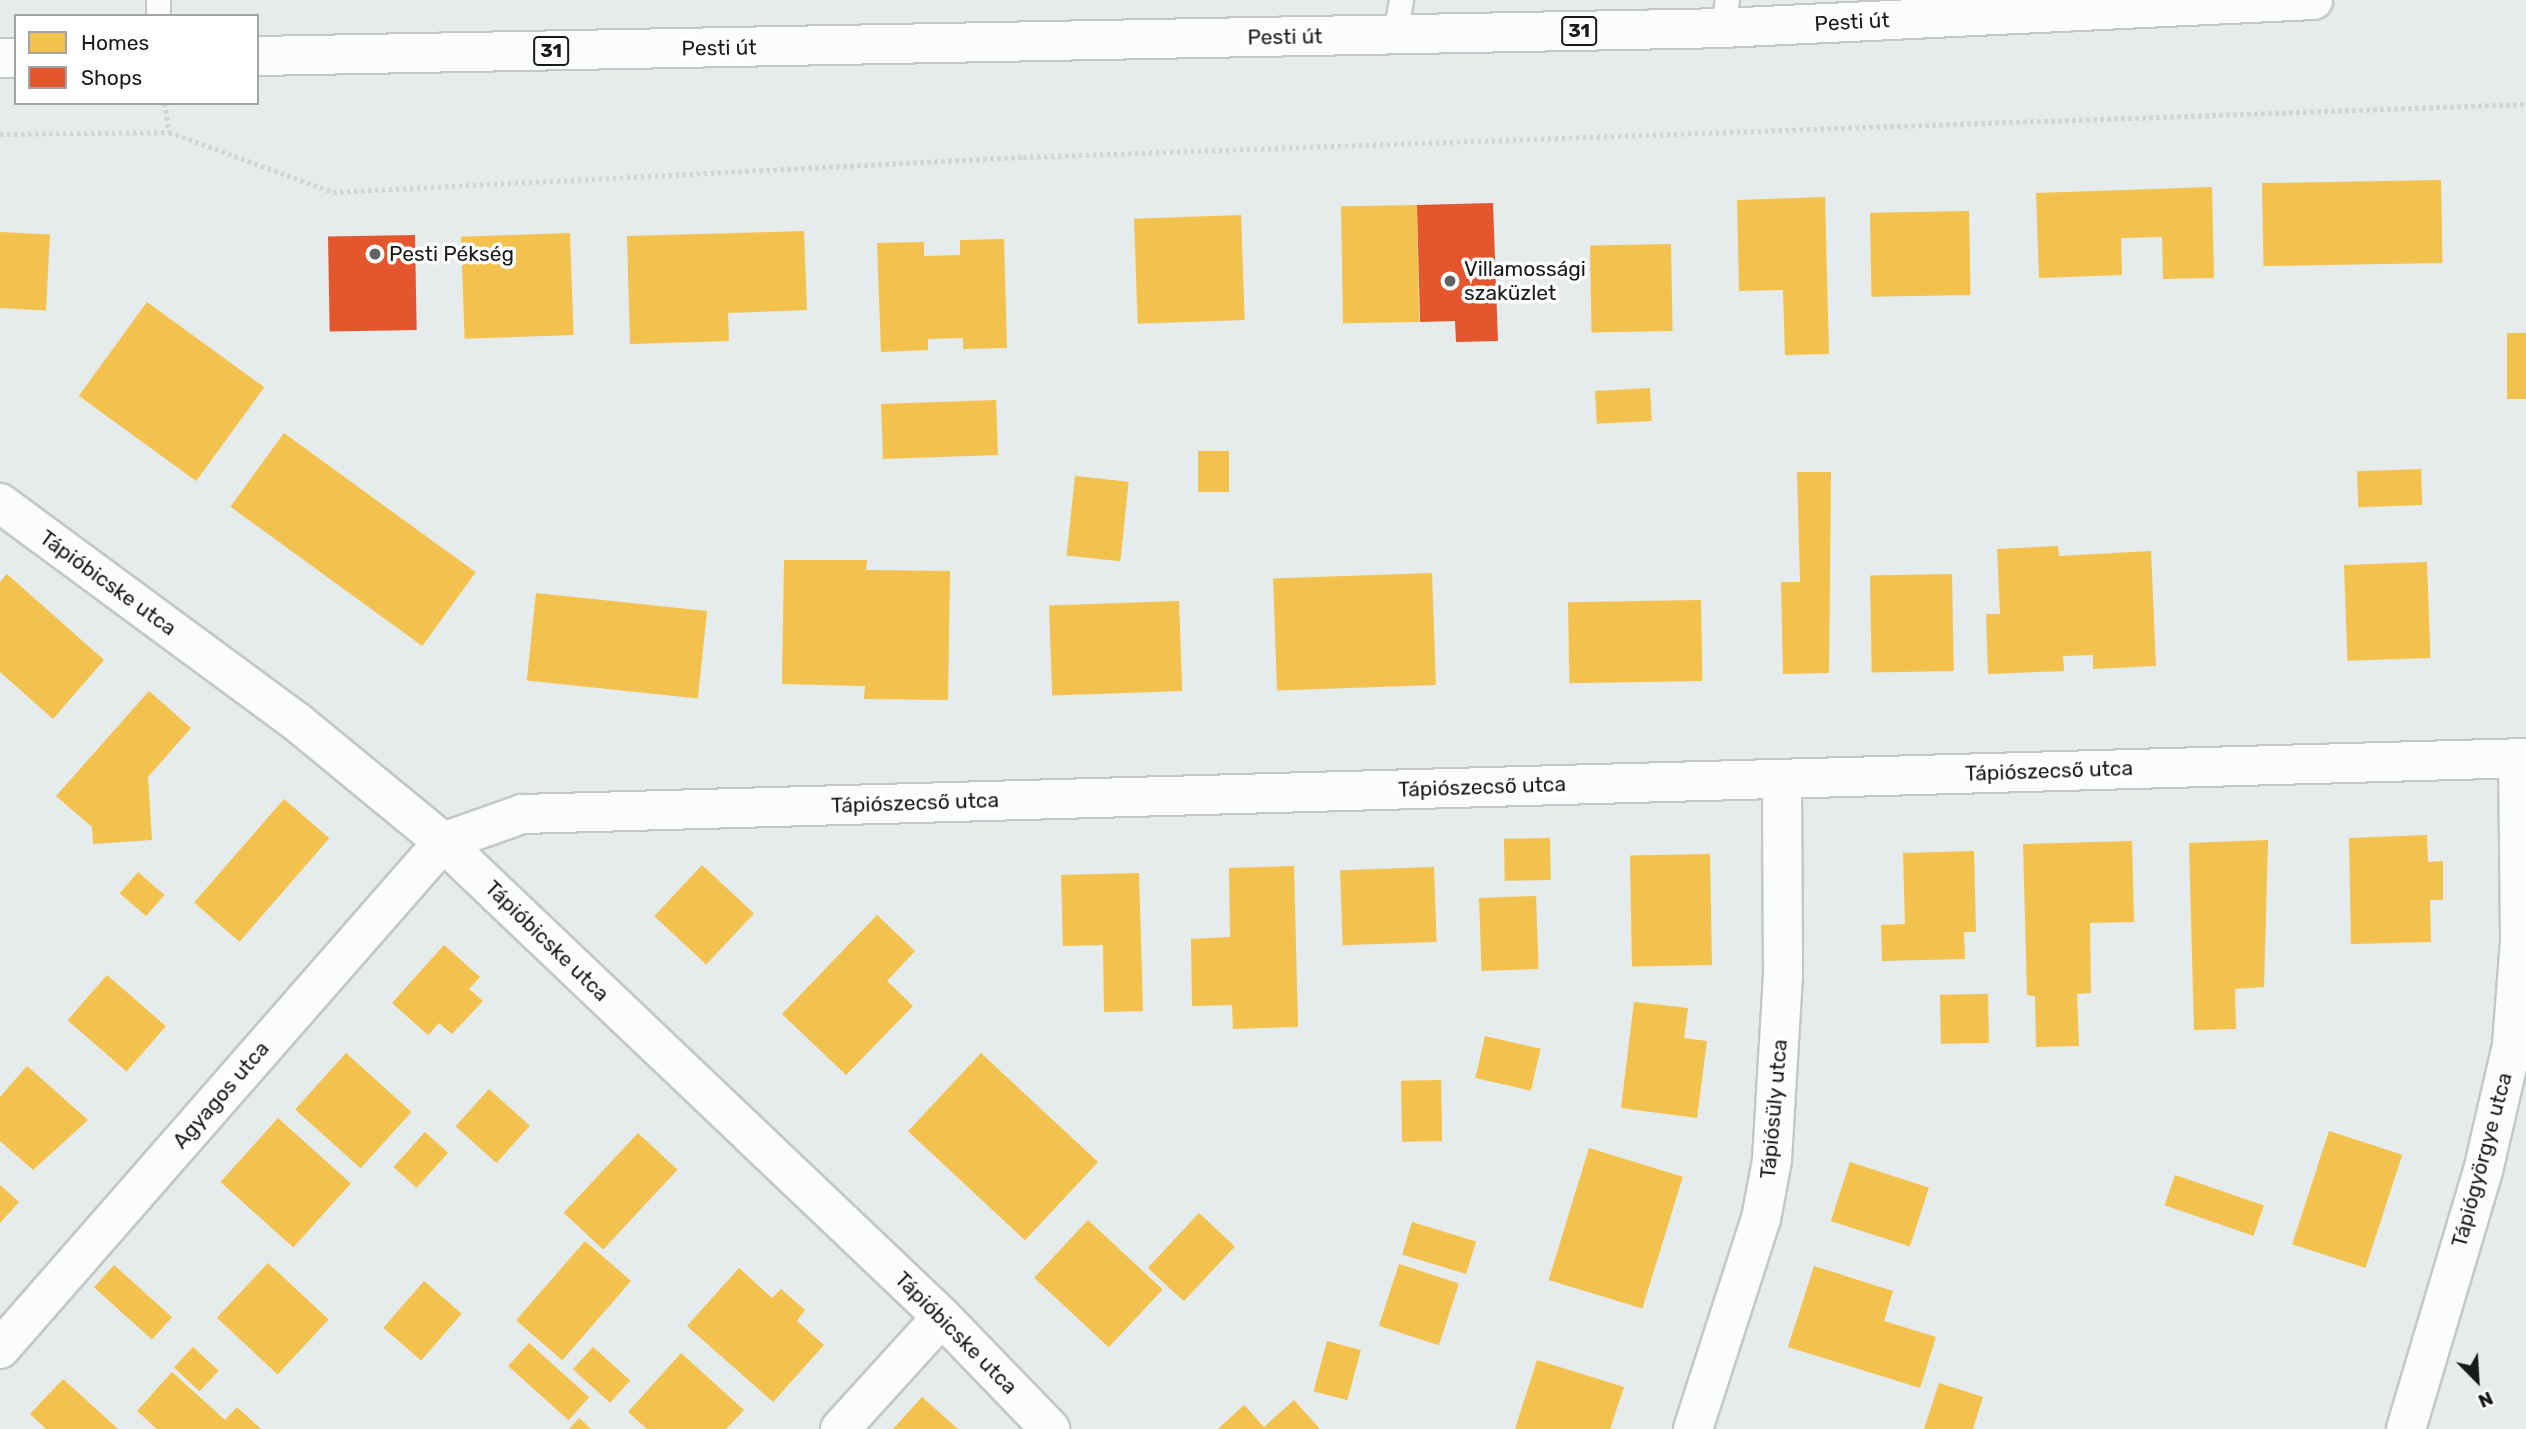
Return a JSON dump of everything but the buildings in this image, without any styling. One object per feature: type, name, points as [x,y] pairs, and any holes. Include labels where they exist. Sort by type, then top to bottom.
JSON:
[{"type":"street","name":"Pesti út","points":[[259,56],[1398,17],[1724,14],[2313,0]]},
{"type":"street","name":"Tápióbicske utca","points":[[0,503],[297,722],[443,842],[942,1317],[1050,1429]]},
{"type":"street","name":"Tápiószecső utca","points":[[443,842],[522,814],[2522,758]]},
{"type":"street","name":"Tápiógyörgye utca","points":[[2406,1429],[2483,1171],[2512,1045],[2520,940],[2522,758]]},
{"type":"street","name":"Tápiósüly utca","points":[[1693,1429],[1761,1219],[1772,1160],[1783,976],[1782,779]]},
{"type":"street","name":"Agyagos utca","points":[[0,1349],[443,842]]},
{"type":"street","points":[[841,1429],[942,1317]]},
{"type":"path","points":[[0,134],[170,132],[333,192],[1023,157],[2526,104]]},
{"type":"path","points":[[165,105],[170,132]]},
{"type":"place","name":"Pesti Pékség","points":[[375,254]]},
{"type":"place","name":"Villamossági szaküzlet","points":[[1450,281]]}]
